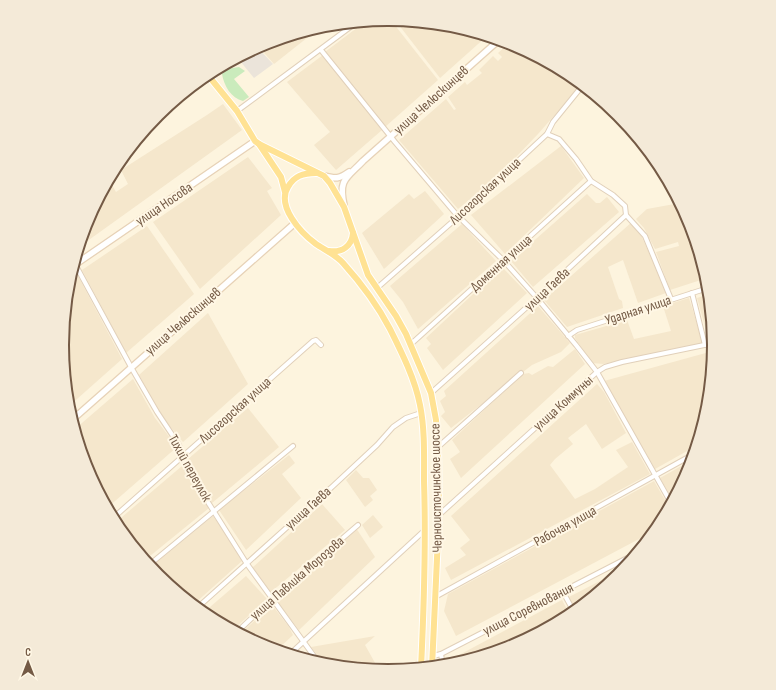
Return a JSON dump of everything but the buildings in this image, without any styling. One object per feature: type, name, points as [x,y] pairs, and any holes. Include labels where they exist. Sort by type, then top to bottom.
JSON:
[{"type":"main road","points":[[211,80],[237,112],[257,143],[280,177],[285,192],[286,208],[295,223],[314,242],[326,250],[336,252],[345,248],[352,238],[353,232],[344,207],[330,183],[324,176],[257,143]]},
{"type":"main road","points":[[285,192],[290,183],[297,176],[307,173],[317,173]]},
{"type":"main road","name":"Черноисточинское шоссе","points":[[353,232],[368,274],[396,316],[431,393],[436,420],[438,447],[439,515],[433,661]]},
{"type":"main road","name":"Черноисточинское шоссе","points":[[326,250],[340,259],[349,269],[385,321],[410,374],[418,397],[423,435],[425,526],[421,662]]},
{"type":"main road","points":[[425,526],[438,523]]},
{"type":"street","points":[[237,112],[348,29]]},
{"type":"street","name":"улица Челюскинцев","points":[[344,207],[341,194],[342,185],[345,180],[390,136],[494,44]]},
{"type":"street","points":[[321,50],[390,136],[456,214],[504,261],[537,298],[597,372],[668,498]]},
{"type":"street","name":"Лисогорская улица","points":[[377,288],[459,216],[547,134],[553,122],[579,90]]},
{"type":"street","points":[[547,134],[559,139],[576,159],[591,181],[613,195],[625,206],[626,215],[645,236],[671,299]]},
{"type":"street","name":"улица Носова","points":[[80,261],[257,143]]},
{"type":"street","name":"улица Челюскинцев","points":[[324,176],[335,179],[342,177],[363,161]]},
{"type":"street","name":"Доменная улица","points":[[410,345],[591,181]]},
{"type":"street","name":"улица Гаева","points":[[431,393],[537,298],[626,215]]},
{"type":"street","name":"улица Челюскинцев","points":[[77,416],[295,223]]},
{"type":"street","name":"Тихий переулок","points":[[78,272],[131,368],[157,412],[180,445],[187,468],[247,564],[313,655]]},
{"type":"street","name":"Ударная улица","points":[[568,336],[577,330],[702,290]]},
{"type":"street","points":[[692,293],[706,345]]},
{"type":"street","name":"Лисогорская улица","points":[[118,513],[313,341],[316,340],[321,345]]},
{"type":"street","name":"улица Коммуны","points":[[439,515],[597,372],[622,362],[706,345]]},
{"type":"street","points":[[438,447],[521,373]]},
{"type":"street","name":"улица Гаева","points":[[202,604],[360,460],[393,427],[406,418],[421,413]]},
{"type":"street","points":[[153,561],[293,446]]},
{"type":"street","name":"Рабочая улица","points":[[436,597],[686,458]]},
{"type":"street","name":"улица Павлика Морозова","points":[[241,628],[272,599],[358,525]]},
{"type":"street","points":[[294,650],[425,526]]},
{"type":"street","name":"улица Соревнования","points":[[433,656],[441,654],[624,560]]},
{"type":"street","points":[[563,592],[571,606]]},
{"type":"street","points":[[441,654],[442,659]]},
{"type":"shaded area","points":[[396,26],[438,80],[385,127],[325,52],[357,28]]},
{"type":"shaded area","points":[[400,27],[450,32],[482,40],[440,78]]},
{"type":"shaded area","points":[[309,36],[274,64],[263,51]]},
{"type":"shaded area","points":[[504,48],[510,50],[548,69],[578,89],[497,177],[458,209],[399,140],[446,99],[454,110],[456,109],[448,97],[465,82],[467,85],[482,73],[479,70],[493,56],[498,61],[502,57],[498,53]]},
{"type":"shaded area","points":[[262,52],[273,64],[254,78],[241,62]]},
{"type":"shaded area","points":[[323,55],[382,130],[336,170],[314,145],[330,132],[287,82]]},
{"type":"shaded area","points":[[223,104],[242,130],[86,242],[93,223],[112,185],[116,192],[128,184],[121,171],[122,169]]},
{"type":"shaded area","points":[[561,146],[584,178],[505,254],[471,215]]},
{"type":"shaded area","points":[[248,157],[272,188],[267,191],[281,215],[200,289],[153,222]]},
{"type":"shaded area","points":[[425,191],[444,214],[384,269],[362,233],[409,194],[414,199]]},
{"type":"shaded area","points":[[587,194],[596,203],[600,203],[607,197],[619,212],[533,287],[511,261]]},
{"type":"shaded area","points":[[674,204],[690,242],[700,280],[670,290],[656,252],[679,246],[678,242],[655,249],[644,228],[636,219],[647,209]]},
{"type":"shaded area","points":[[632,222],[638,229],[659,274],[666,293],[638,303],[623,260],[608,267],[619,299],[622,301],[623,308],[567,327],[544,300]]},
{"type":"shaded area","points":[[462,224],[496,261],[418,329],[403,302],[390,286]]},
{"type":"shaded area","points":[[147,226],[194,294],[126,353],[82,270]]},
{"type":"shaded area","points":[[502,267],[527,293],[443,370],[427,348],[431,344],[426,338]]},
{"type":"shaded area","points":[[77,274],[122,359],[74,402],[69,345],[72,303]]},
{"type":"shaded area","points":[[703,296],[706,332],[697,298]]},
{"type":"shaded area","points":[[689,298],[703,343],[603,364],[592,363],[575,338],[575,335],[627,320],[634,339],[671,331],[663,306]]},
{"type":"shaded area","points":[[538,306],[570,343],[561,352],[532,365],[451,428],[441,416],[445,412],[440,401],[446,396],[444,391]]},
{"type":"shaded area","points":[[208,313],[248,384],[183,442],[159,413],[139,375]]},
{"type":"shaded area","points":[[575,349],[585,364],[461,478],[450,459],[460,452],[452,440],[523,374],[529,373],[532,375],[548,366],[553,367]]},
{"type":"shaded area","points":[[707,353],[701,407],[689,450],[655,469],[604,381]]},
{"type":"shaded area","points":[[133,379],[155,418],[177,447],[112,504],[93,467],[79,425]]},
{"type":"shaded area","points":[[597,384],[604,392],[626,433],[602,449],[586,424],[568,438],[573,444],[550,465],[575,499],[595,489],[628,467],[616,450],[632,442],[650,474],[451,580],[445,568],[466,555],[460,548],[470,540],[451,516]]},
{"type":"shaded area","points":[[248,408],[279,447],[212,503],[189,467],[188,459]]},
{"type":"shaded area","points":[[289,455],[295,463],[282,474],[301,498],[246,550],[219,510]]},
{"type":"shaded area","points":[[684,465],[670,494],[660,478]]},
{"type":"shaded area","points":[[182,466],[209,508],[149,556],[121,518]]},
{"type":"shaded area","points":[[356,470],[363,478],[369,478],[377,490],[370,496],[373,500],[365,507],[346,480]]},
{"type":"shaded area","points":[[654,481],[666,502],[642,537],[456,636],[444,611],[448,594]]},
{"type":"shaded area","points":[[322,504],[345,530],[271,592],[252,568]]},
{"type":"shaded area","points":[[373,515],[383,527],[370,538],[362,525]]},
{"type":"shaded area","points":[[213,516],[241,557],[242,561],[198,601],[162,571],[155,563]]},
{"type":"shaded area","points":[[356,528],[375,557],[299,630],[276,600]]},
{"type":"shaded area","points":[[246,576],[267,599],[237,626],[209,608]]},
{"type":"shaded area","points":[[606,578],[571,606],[567,598]]},
{"type":"shaded area","points":[[562,600],[567,609],[529,631],[510,640],[456,657]]},
{"type":"shaded area","points":[[272,605],[289,627],[293,635],[282,646],[245,630]]},
{"type":"shaded area","points":[[375,636],[365,645],[375,663],[346,661],[318,656],[311,647]]},
{"type":"green space","points":[[239,67],[245,71],[234,79],[249,97],[243,101],[235,97],[224,83],[222,74],[230,68]]}]
